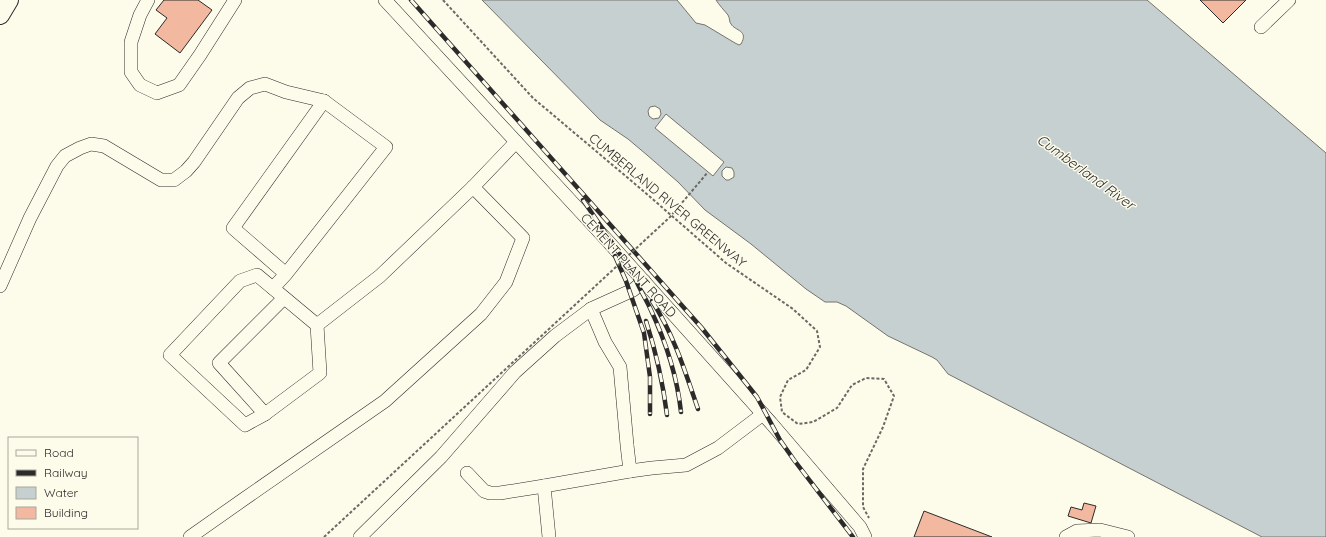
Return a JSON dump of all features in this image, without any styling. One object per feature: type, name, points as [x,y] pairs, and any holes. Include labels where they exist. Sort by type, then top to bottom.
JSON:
[{"type":"highway","points":[[0,15],[9,0]]},
{"type":"street","points":[[148,0],[140,15],[131,42],[131,72],[140,85],[157,93],[179,85],[235,0]]},
{"type":"street","name":"CEMENT PLANT ROAD","points":[[385,0],[763,414],[860,528],[865,537]]},
{"type":"street","points":[[1262,27],[1289,0]]},
{"type":"street","points":[[0,286],[30,218],[57,166],[65,156],[91,144],[104,146],[161,180],[174,180],[194,162],[238,98],[250,88],[265,84],[286,92],[324,101],[386,147],[286,274],[273,288]]},
{"type":"street","points":[[286,274],[233,228],[324,101]]},
{"type":"street","points":[[317,325],[380,276],[473,187],[516,142]]},
{"type":"street","points":[[190,537],[385,401],[481,314],[506,282],[523,238],[473,187]]},
{"type":"street","points":[[257,275],[317,325],[320,373],[265,414],[245,425],[170,355],[240,281],[257,275]]},
{"type":"street","points":[[360,537],[441,457],[515,372],[555,336],[591,309],[633,290],[644,282]]},
{"type":"street","points":[[265,414],[219,363],[284,298]]},
{"type":"street","points":[[591,309],[605,342],[620,367],[630,471]]},
{"type":"street","points":[[467,473],[484,491],[490,494],[630,471],[686,465],[718,448],[763,414]]},
{"type":"street","points":[[544,486],[549,537]]},
{"type":"street","points":[[1066,537],[1077,531],[1100,530],[1128,537]]},
{"type":"path","name":"CUMBERLAND RIVER GREENWAY","points":[[443,0],[533,98],[726,263],[793,309],[817,331],[820,347],[806,370],[788,380],[780,398],[782,412],[798,424],[814,422],[837,408],[852,385],[866,378],[884,379],[894,396],[883,427],[863,469],[863,507],[871,521]]},
{"type":"path","points":[[324,537],[670,217],[708,172]]},
{"type":"water","name":"Cumberland River","points":[[482,0],[677,0],[696,23],[705,25],[739,45],[743,39],[742,33],[731,24],[728,15],[716,0],[1147,0],[1326,153],[1326,537],[1262,537],[948,374],[937,360],[932,357],[888,336],[846,306],[837,302],[825,302],[806,289],[751,244],[705,210],[678,182],[628,139],[600,120]],"holes":[[[655,106],[660,109],[661,114],[659,118],[653,119],[649,116],[648,111],[650,107]],[[666,114],[724,162],[713,176],[655,128]],[[726,167],[732,168],[734,177],[726,180],[722,176],[722,171]]]},
{"type":"building","points":[[164,0],[198,0],[212,10],[180,53],[155,34],[167,18],[156,10]]},
{"type":"building","points":[[1200,0],[1246,0],[1223,23]]},
{"type":"building","points":[[1084,503],[1096,506],[1091,523],[1068,516],[1071,507],[1082,510]]},
{"type":"building","points":[[924,511],[992,537],[914,537]]},
{"type":"railway","points":[[411,0],[701,327],[757,397],[780,440],[853,537]]},
{"type":"railway","points":[[583,200],[634,275],[637,284],[650,308],[661,333],[674,372],[681,412]]},
{"type":"railway","points":[[615,256],[626,281],[644,333],[650,377],[650,414]]},
{"type":"railway","points":[[652,301],[673,340],[698,409]]},
{"type":"railway","points":[[646,321],[659,368],[667,415]]}]
